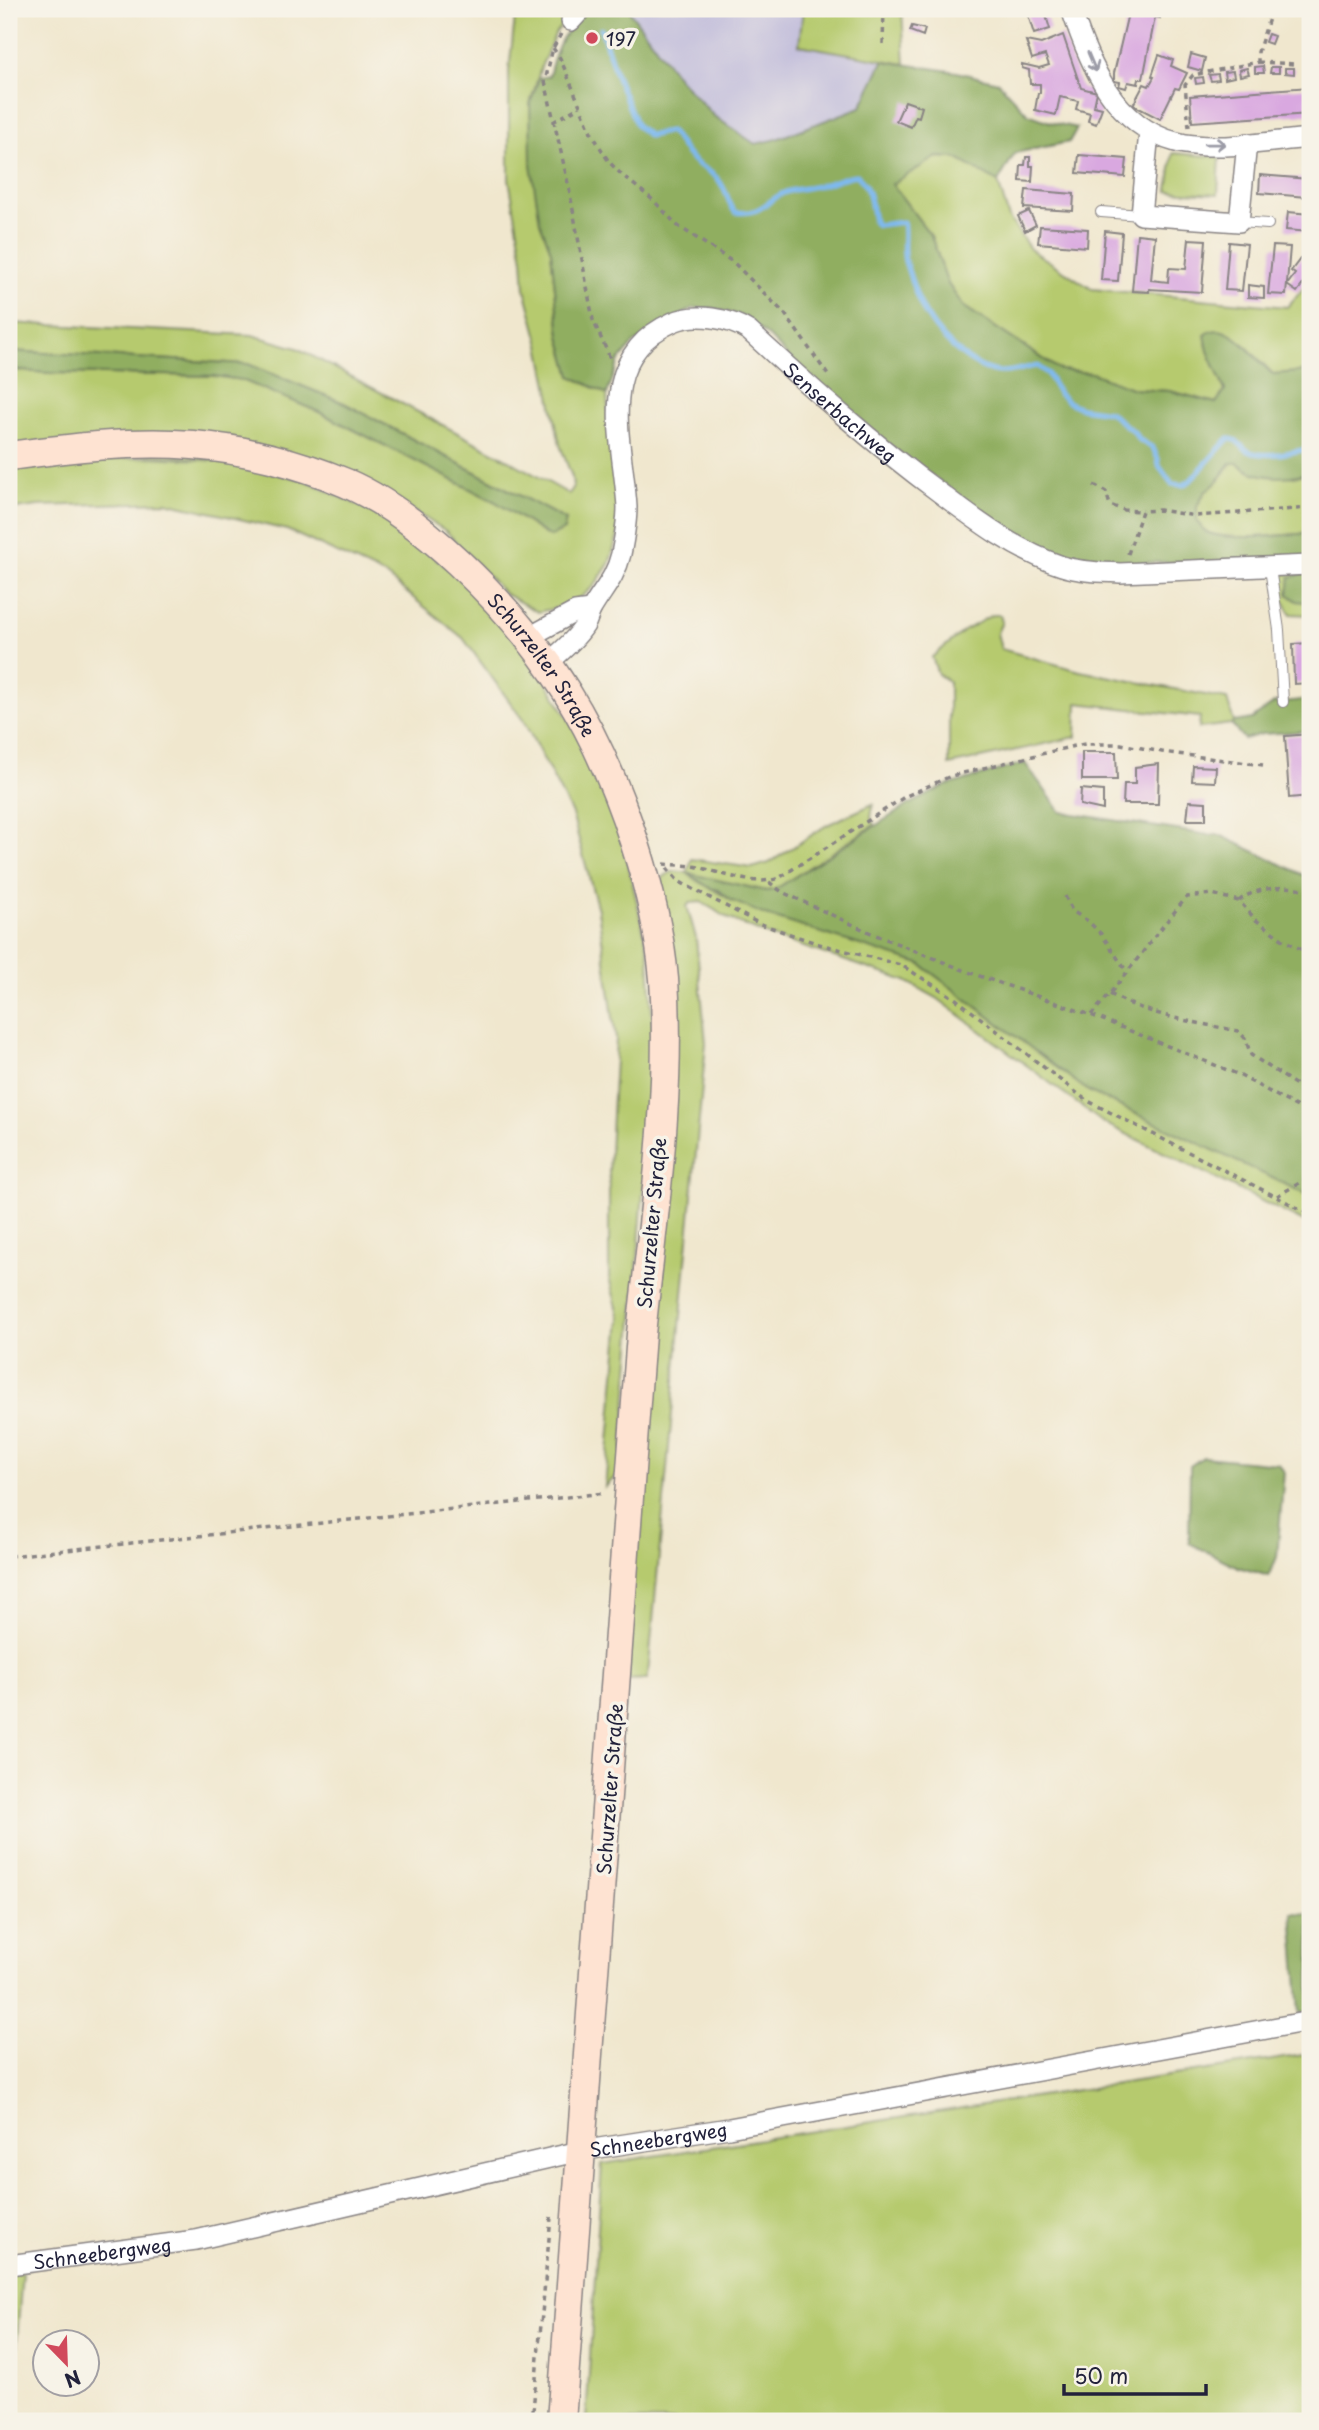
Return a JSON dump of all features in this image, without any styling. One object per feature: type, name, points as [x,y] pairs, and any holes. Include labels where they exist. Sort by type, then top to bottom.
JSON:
[{"type":"street","points":[[1071,9],[1094,69],[1107,92],[1149,132],[1177,142],[1190,143],[1247,143],[1310,138]]},
{"type":"street","points":[[1149,132],[1141,215],[1239,222],[1247,143]]},
{"type":"street","name":"Senserbachweg","points":[[548,663],[585,624],[616,571],[626,521],[617,411],[623,372],[636,350],[650,335],[676,321],[703,318],[738,324],[857,429],[986,528],[1034,555],[1064,567],[1120,573],[1310,565]]},
{"type":"street","name":"Schurzelter Straße","points":[[9,456],[128,445],[193,445],[258,456],[348,484],[417,527],[481,583],[548,663],[575,703],[653,866],[656,922],[664,977],[665,1056],[658,1163],[641,1334],[561,2421]]},
{"type":"street","points":[[528,637],[575,612],[591,610]]},
{"type":"street","name":"Schneebergweg","points":[[9,2265],[196,2240],[580,2151],[757,2123],[1310,2021]]},
{"type":"lane","points":[[1101,212],[1141,215]]},
{"type":"lane","points":[[1239,222],[1268,224]]},
{"type":"lane","points":[[1270,568],[1279,630],[1283,702]]},
{"type":"path","points":[[883,44],[884,9]]},
{"type":"path","points":[[1258,62],[1258,52],[1272,9]]},
{"type":"path","points":[[577,15],[553,48],[545,80],[569,188],[593,320],[613,364],[623,372]]},
{"type":"path","points":[[553,48],[560,58],[591,132],[609,162],[678,226],[733,262],[785,314],[834,386]]},
{"type":"path","points":[[1190,143],[1185,85],[1193,75],[1258,62],[1295,64]]},
{"type":"path","points":[[553,122],[579,107]]},
{"type":"path","points":[[1094,485],[1107,492],[1110,505],[1124,510],[1159,510],[1195,516],[1310,508]]},
{"type":"path","points":[[1120,573],[1142,511]]},
{"type":"path","points":[[653,866],[694,866],[769,881],[779,878],[906,796],[951,776],[1085,744],[1121,744],[1263,765]]},
{"type":"path","points":[[653,866],[758,923],[819,944],[901,965],[956,999],[1086,1100],[1310,1214]]},
{"type":"path","points":[[769,881],[782,892],[871,933],[971,974],[1091,1015],[1237,1074],[1310,1114]]},
{"type":"path","points":[[1239,901],[1246,895],[1277,888],[1310,891]]},
{"type":"path","points":[[1091,1015],[1187,897],[1212,894],[1239,901],[1256,920],[1282,939],[1310,954]]},
{"type":"path","points":[[1065,896],[1072,911],[1088,921],[1102,935],[1127,972]]},
{"type":"path","points":[[1110,994],[1127,1003],[1175,1018],[1238,1031],[1245,1038],[1251,1055],[1309,1093],[1302,1108]]},
{"type":"path","points":[[1277,1196],[1310,1177]]},
{"type":"path","points":[[9,1556],[615,1492],[630,1494]]},
{"type":"path","points":[[533,2421],[552,2207]]},
{"type":"shaded area","points":[[628,9],[803,9],[799,45],[883,61],[861,107],[774,140],[755,144],[714,116],[680,80]]},
{"type":"green space","points":[[516,9],[576,9],[556,32],[541,67],[530,104],[540,222],[551,251],[560,336],[571,376],[607,394],[609,426],[619,486],[620,529],[609,564],[594,586],[581,597],[561,607],[538,612],[505,594],[446,531],[377,488],[330,467],[9,445],[9,370],[214,376],[242,380],[319,412],[496,502],[549,537],[566,520],[344,403],[248,364],[9,351],[9,323],[252,335],[297,348],[569,494],[573,488],[572,477],[560,445],[540,345],[525,289],[523,259],[509,179],[509,70]]},
{"type":"green space","points":[[587,9],[628,9],[680,80],[714,116],[755,144],[774,140],[861,107],[883,61],[957,72],[998,82],[1028,114],[1077,128],[1069,142],[1015,153],[998,182],[956,158],[937,157],[892,184],[931,236],[948,284],[963,306],[1060,370],[1092,373],[1134,389],[1170,391],[1216,403],[1225,390],[1208,351],[1205,335],[1214,330],[1233,336],[1273,374],[1310,371],[1310,472],[1293,476],[1263,475],[1253,473],[1238,463],[1231,463],[1215,484],[1205,492],[1197,506],[1197,522],[1207,532],[1230,537],[1310,533],[1310,558],[1105,563],[1067,555],[1039,545],[987,515],[893,448],[819,388],[767,335],[741,316],[713,308],[693,308],[633,344],[619,361],[607,394],[571,376],[560,336],[551,251],[540,222],[531,165],[530,104],[539,78],[549,76],[562,39]]},
{"type":"green space","points":[[803,9],[902,9],[905,64],[799,45]]},
{"type":"green space","points":[[1173,153],[1220,157],[1218,194],[1168,191]]},
{"type":"green space","points":[[937,157],[956,158],[998,182],[1009,218],[1030,249],[1092,289],[1287,307],[1310,281],[1310,371],[1273,374],[1244,344],[1225,333],[1206,344],[1225,391],[1216,403],[1170,391],[1134,389],[1092,373],[1060,370],[963,306],[948,284],[931,236],[891,183]]},
{"type":"green space","points":[[9,351],[248,364],[344,403],[566,520],[564,530],[550,537],[496,502],[319,412],[242,380],[214,376],[9,370]]},
{"type":"green space","points":[[149,457],[219,461],[305,480],[383,517],[463,580],[537,666],[598,768],[621,833],[649,955],[654,1053],[621,1471],[605,1487],[620,1318],[609,1278],[609,1172],[616,1039],[598,910],[572,814],[523,720],[463,638],[385,575],[287,530],[166,502],[38,506],[9,510],[9,468]]},
{"type":"green space","points":[[1231,463],[1294,477],[1310,472],[1310,533],[1244,537],[1218,535],[1204,530],[1197,522],[1197,505]]},
{"type":"green space","points":[[1310,572],[1310,615],[1291,614],[1282,598],[1280,574]]},
{"type":"green space","points":[[1310,574],[1310,603],[1297,601],[1288,594],[1290,578]]},
{"type":"green space","points":[[992,615],[1000,615],[1002,622],[997,633],[1001,649],[1080,671],[1227,699],[1234,722],[1199,728],[1200,717],[1077,703],[1076,737],[949,765],[949,682],[938,674],[932,657],[964,631]]},
{"type":"green space","points":[[1310,699],[1310,731],[1262,734],[1244,739],[1231,724],[1252,719],[1274,703]]},
{"type":"green space","points":[[1025,763],[1061,812],[1220,835],[1310,878],[1310,1196],[1088,1091],[920,964],[765,915],[730,900],[719,890],[710,888],[687,873],[766,891],[774,890],[908,805],[945,786]]},
{"type":"green space","points":[[873,804],[871,818],[874,825],[774,890],[767,891],[688,874],[730,900],[920,964],[1088,1091],[1310,1196],[1310,1225],[1102,1122],[937,998],[906,981],[765,934],[730,919],[701,902],[690,903],[687,906],[696,938],[706,1043],[648,1675],[647,1679],[628,1680],[661,880],[672,872],[687,873],[692,859],[752,868],[769,863],[827,825]]},
{"type":"green space","points":[[1203,1457],[1279,1464],[1284,1472],[1277,1557],[1269,1576],[1238,1567],[1189,1543],[1190,1466]]},
{"type":"green space","points":[[1292,1913],[1310,1914],[1310,2011],[1300,2013]]},
{"type":"green space","points":[[1310,2054],[1310,2421],[586,2421],[602,2164]]},
{"type":"green space","points":[[22,2272],[11,2421],[9,2421],[9,2274]]},
{"type":"building","points":[[1026,9],[1044,9],[1050,29],[1034,34]]},
{"type":"building","points":[[1129,9],[1161,9],[1160,18],[1155,17],[1143,79],[1139,79],[1138,84],[1128,82],[1126,88],[1119,86],[1120,82],[1114,81],[1114,73]]},
{"type":"building","points":[[912,26],[925,29],[923,36],[910,31]]},
{"type":"building","points":[[1268,34],[1274,36],[1271,44],[1265,42]]},
{"type":"building","points":[[1063,35],[1081,88],[1097,92],[1094,106],[1102,108],[1096,124],[1088,121],[1090,113],[1076,109],[1078,101],[1060,97],[1056,115],[1035,110],[1040,84],[1030,84],[1029,70],[1022,68],[1022,64],[1039,68],[1049,65],[1045,55],[1032,59],[1026,41],[1041,44]]},
{"type":"building","points":[[1191,54],[1205,58],[1202,71],[1188,67]]},
{"type":"building","points":[[1159,55],[1173,60],[1171,66],[1187,73],[1179,89],[1175,88],[1160,119],[1133,105],[1144,84],[1149,86],[1154,77],[1152,76]]},
{"type":"building","points":[[1263,66],[1264,73],[1255,73],[1255,67]]},
{"type":"building","points":[[1271,67],[1279,67],[1279,73],[1270,73]]},
{"type":"building","points":[[1247,68],[1249,74],[1240,76],[1239,70]]},
{"type":"building","points":[[1285,68],[1294,68],[1294,74],[1285,73]]},
{"type":"building","points":[[1233,71],[1234,77],[1225,79],[1224,72]]},
{"type":"building","points":[[1218,74],[1219,80],[1211,81],[1209,75]]},
{"type":"building","points":[[1203,77],[1204,83],[1196,84],[1195,78]]},
{"type":"building","points":[[1310,87],[1310,114],[1192,122],[1190,96]]},
{"type":"building","points":[[905,101],[922,107],[919,117],[916,116],[911,127],[896,121]]},
{"type":"building","points":[[1079,155],[1127,159],[1125,177],[1077,173]]},
{"type":"building","points":[[1026,157],[1030,157],[1030,166],[1033,166],[1032,182],[1020,181],[1021,165],[1025,165]]},
{"type":"building","points":[[1260,175],[1309,179],[1307,197],[1259,193]]},
{"type":"building","points":[[1026,190],[1074,194],[1073,211],[1024,208]]},
{"type":"building","points":[[1029,211],[1036,225],[1025,231],[1018,216]]},
{"type":"building","points":[[1288,212],[1310,214],[1310,232],[1286,230]]},
{"type":"building","points":[[1040,226],[1088,229],[1087,247],[1038,243]]},
{"type":"building","points":[[1105,231],[1122,233],[1118,281],[1101,280]]},
{"type":"building","points":[[1137,234],[1155,236],[1151,280],[1168,282],[1169,268],[1186,269],[1189,239],[1206,240],[1202,292],[1149,289],[1149,292],[1132,291]]},
{"type":"building","points":[[1229,242],[1247,244],[1242,291],[1225,290]]},
{"type":"building","points":[[1273,246],[1290,247],[1286,295],[1268,294]]},
{"type":"building","points":[[1303,255],[1310,260],[1310,275],[1297,292],[1287,285],[1295,274],[1291,271]]},
{"type":"building","points":[[1248,285],[1264,287],[1264,298],[1248,297]]},
{"type":"building","points":[[1310,643],[1310,683],[1294,684],[1293,644]]},
{"type":"building","points":[[1310,734],[1310,796],[1289,798],[1285,736]]},
{"type":"building","points":[[1082,752],[1116,752],[1117,780],[1082,780]]},
{"type":"building","points":[[1159,764],[1158,804],[1123,804],[1124,784],[1135,784],[1135,767]]},
{"type":"building","points":[[1193,766],[1216,767],[1215,782],[1192,781]]},
{"type":"building","points":[[1081,789],[1103,791],[1103,810],[1080,805]]},
{"type":"building","points":[[1189,801],[1206,802],[1206,820],[1187,820]]},
{"type":"waterway","points":[[601,29],[637,126],[649,136],[670,131],[690,158],[717,179],[735,212],[752,212],[786,192],[857,175],[868,192],[874,223],[878,225],[903,222],[905,259],[916,293],[929,319],[951,345],[970,360],[990,370],[1005,372],[1037,366],[1047,373],[1059,394],[1068,402],[1081,408],[1109,412],[1134,432],[1138,439],[1153,448],[1159,466],[1172,484],[1183,485],[1190,481],[1228,439],[1235,440],[1251,452],[1265,454],[1287,453],[1310,447]]},
{"type":"place","name":"197","points":[[592,38]]}]
